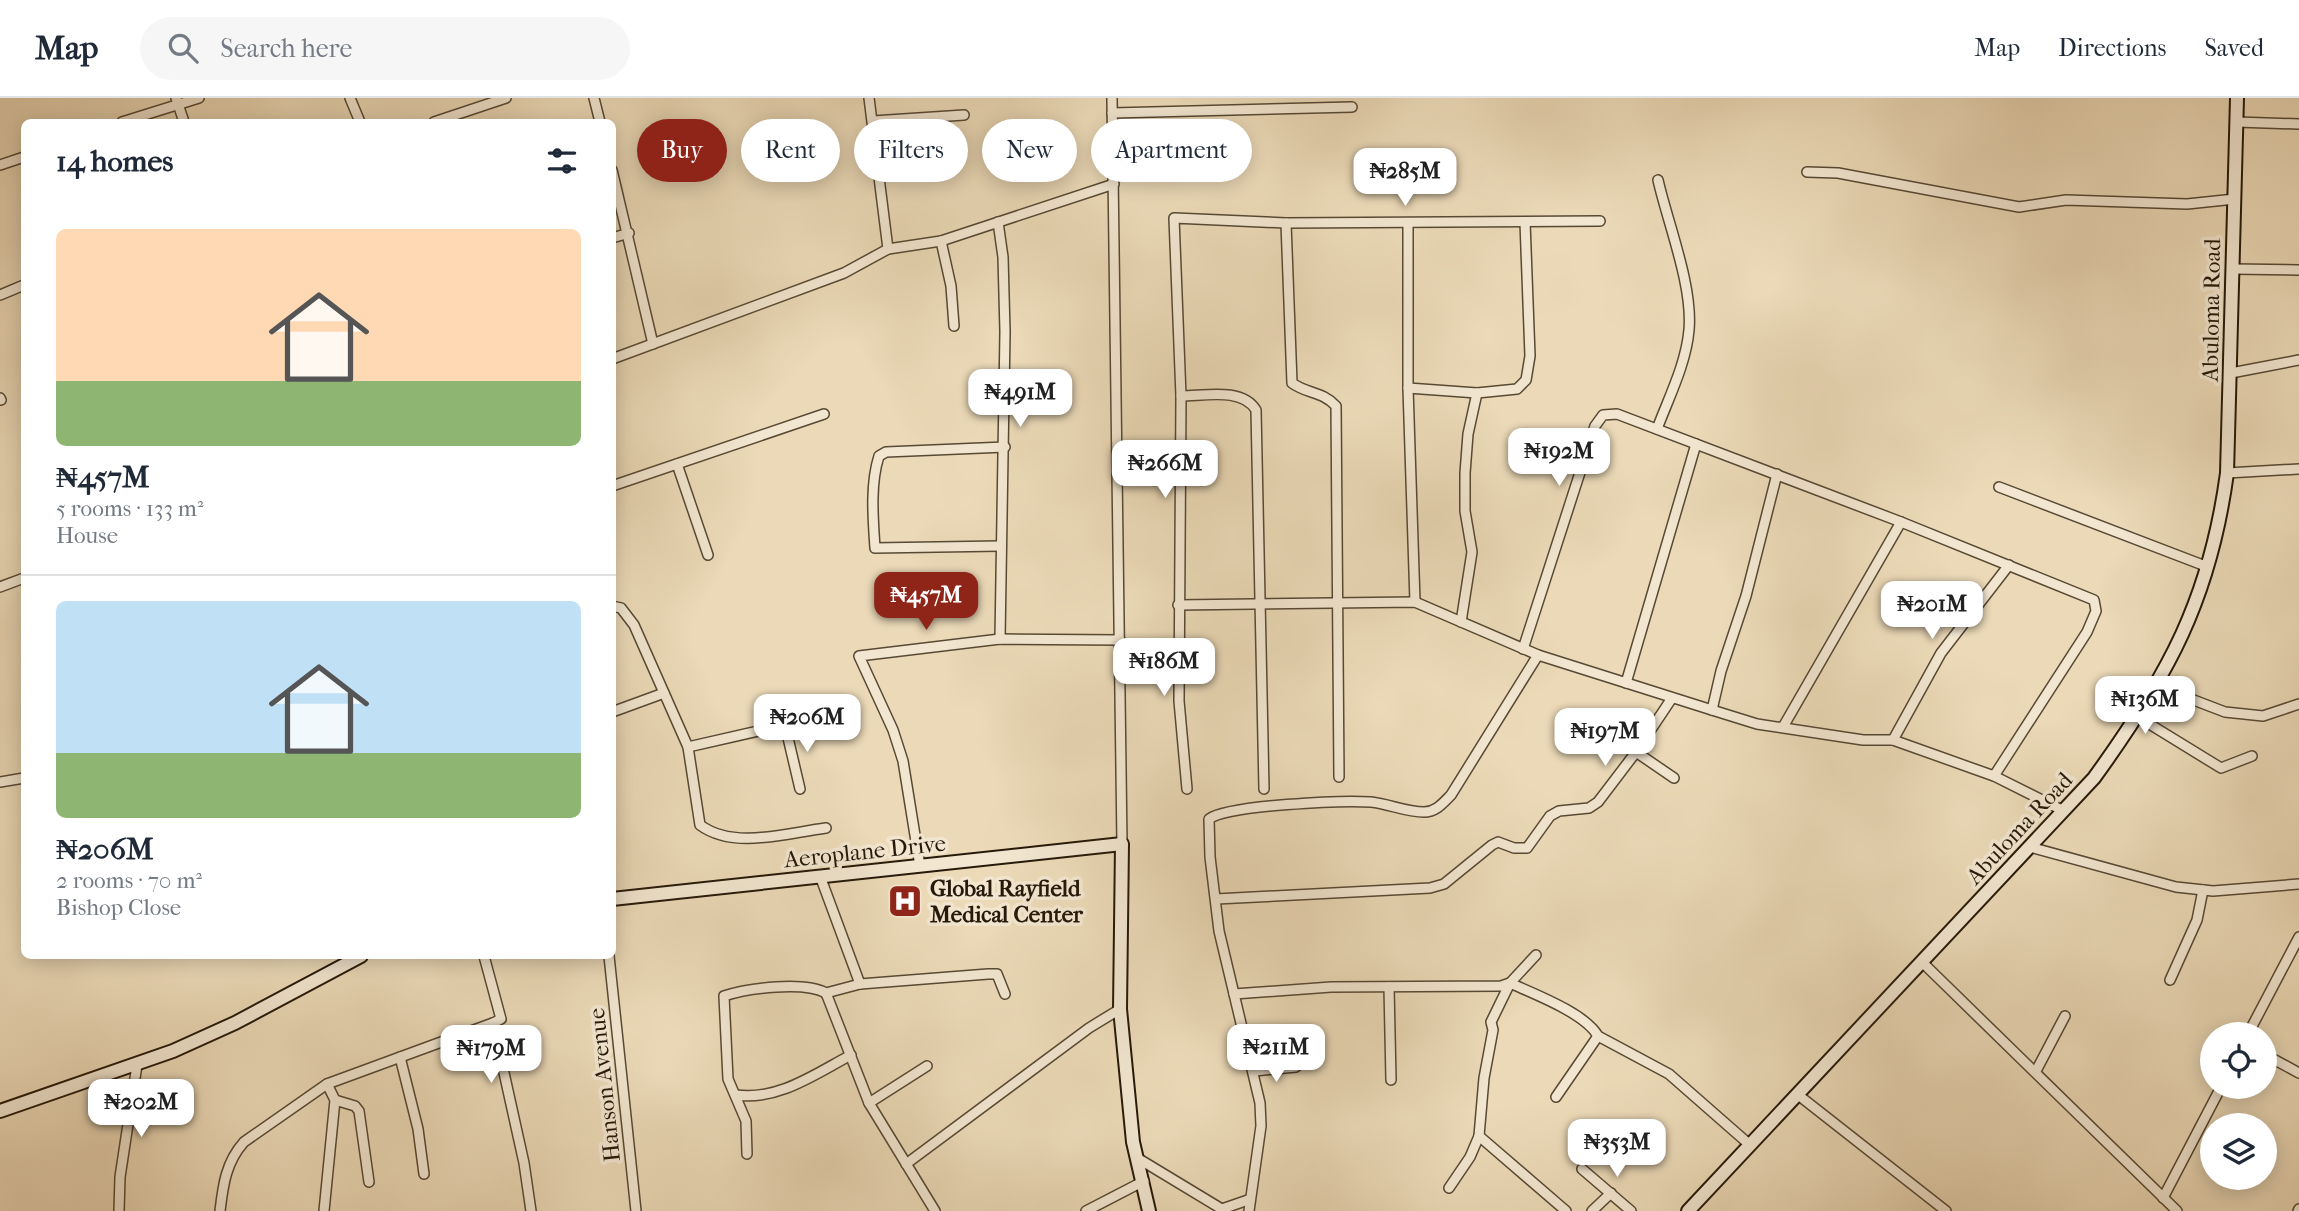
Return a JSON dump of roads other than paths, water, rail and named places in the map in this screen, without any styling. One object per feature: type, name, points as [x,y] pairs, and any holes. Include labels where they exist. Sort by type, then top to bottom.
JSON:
[{"type":"street","points":[[130,119],[177,101],[198,98]]},
{"type":"street","points":[[350,98],[359,119]]},
{"type":"street","points":[[453,119],[489,101],[506,98]]},
{"type":"street","points":[[594,98],[599,119]]},
{"type":"street","points":[[869,98],[873,119]]},
{"type":"street","points":[[1112,98],[1122,844],[1120,1009],[1133,1142],[1149,1211]]},
{"type":"street","name":"Abuloma Road","points":[[1688,1211],[2094,778],[2157,686],[2192,618],[2220,524],[2227,473],[2237,98]]},
{"type":"street","points":[[177,101],[183,119]]},
{"type":"street","points":[[1112,113],[1352,107]]},
{"type":"street","points":[[903,119],[964,115]]},
{"type":"street","points":[[2237,122],[2299,124]]},
{"type":"street","points":[[0,165],[21,158]]},
{"type":"street","points":[[1807,172],[1838,173],[2019,207],[2066,200],[2187,204],[2235,199]]},
{"type":"street","points":[[1657,429],[1682,364],[1689,329],[1687,295],[1658,180]]},
{"type":"street","points":[[880,182],[888,249]]},
{"type":"street","points":[[616,358],[844,272],[888,249],[941,241],[1114,184]]},
{"type":"street","points":[[616,185],[653,344]]},
{"type":"street","points":[[1187,789],[1179,701],[1181,396],[1174,218],[1286,223],[1600,221]]},
{"type":"street","points":[[998,222],[1005,296],[1005,447],[1000,546],[1000,639]]},
{"type":"street","points":[[1408,222],[1408,388],[1415,602]]},
{"type":"street","points":[[1408,388],[1477,393],[1517,389],[1526,380],[1530,356],[1525,222]]},
{"type":"street","points":[[1286,223],[1292,383],[1300,389],[1326,395],[1336,406],[1339,777]]},
{"type":"street","points":[[616,237],[629,233]]},
{"type":"street","points":[[941,241],[951,286],[954,326]]},
{"type":"street","points":[[2233,268],[2299,270]]},
{"type":"street","points":[[0,295],[21,286]]},
{"type":"street","points":[[2231,373],[2299,359]]},
{"type":"street","points":[[1461,622],[1472,552],[1465,510],[1465,474],[1468,434],[1477,393]]},
{"type":"street","points":[[1181,396],[1236,395],[1251,401],[1256,410],[1264,789]]},
{"type":"street","points":[[616,485],[824,414]]},
{"type":"street","points":[[1523,649],[1595,426],[1603,415],[1617,414],[1901,522],[2094,600],[2096,611],[2087,632],[1994,776]]},
{"type":"street","points":[[1626,683],[1696,444]]},
{"type":"street","points":[[1000,546],[875,548],[874,496],[877,461],[879,456],[886,452],[1005,447]]},
{"type":"street","points":[[677,464],[708,555]]},
{"type":"street","points":[[2227,473],[2299,469]]},
{"type":"street","points":[[1712,710],[1721,671],[1746,596],[1777,474]]},
{"type":"street","points":[[1999,487],[2208,566]]},
{"type":"street","points":[[1783,727],[1901,522]]},
{"type":"street","points":[[1893,740],[1941,653],[2009,565]]},
{"type":"street","points":[[0,587],[21,579]]},
{"type":"street","points":[[1178,605],[1415,602],[1538,655],[1757,724],[1863,740],[1893,740],[1994,776],[2064,811]]},
{"type":"street","points":[[616,607],[621,608],[634,625],[688,747],[699,825],[721,837],[761,837],[826,828]]},
{"type":"street","points":[[920,866],[903,761],[894,730],[859,656],[1000,639],[1120,640]]},
{"type":"street","points":[[1249,1211],[1248,1200],[1261,1126],[1254,1071],[1234,994],[1216,899],[1209,819],[1215,815],[1237,811],[1317,804],[1371,802],[1426,812],[1439,808],[1451,795],[1538,655]]},
{"type":"street","points":[[2157,686],[2225,712],[2263,716],[2299,704]]},
{"type":"street","points":[[616,711],[664,693]]},
{"type":"street","points":[[1216,899],[1430,888],[1444,884],[1498,842],[1514,848],[1527,848],[1550,816],[1559,811],[1589,808],[1598,802],[1672,698]]},
{"type":"street","points":[[688,747],[820,717]]},
{"type":"street","points":[[2138,717],[2221,768],[2252,756]]},
{"type":"street","points":[[785,725],[800,789]]},
{"type":"street","points":[[1636,752],[1674,778]]},
{"type":"street","points":[[0,782],[21,778]]},
{"type":"street","name":"Aeroplane Drive","points":[[616,899],[1122,844]]},
{"type":"street","points":[[2030,847],[2176,887],[2239,890],[2299,884]]},
{"type":"street","points":[[820,876],[860,984]]},
{"type":"street","points":[[2170,981],[2188,945],[2203,890]]},
{"type":"street","points":[[2254,1022],[2299,937]]},
{"type":"street","points":[[1448,1188],[1471,1157],[1479,1136],[1484,1078],[1493,1030],[1491,1022],[1510,983],[1536,956]]},
{"type":"street","points":[[1,1109],[137,1065],[236,1023],[352,959]]},
{"type":"street","points":[[220,1211],[224,1180],[238,1148],[327,1084],[501,1019],[485,959]]},
{"type":"street","name":"Hanson Avenue","points":[[609,959],[636,1211]]},
{"type":"street","points":[[1923,963],[2177,1211]]},
{"type":"street","points":[[826,993],[860,984],[997,974],[1006,994]]},
{"type":"street","points":[[1234,994],[1388,987],[1501,986],[1510,983],[1559,1006],[1594,1030],[1598,1036],[1669,1074],[1750,1144]]},
{"type":"street","points":[[1388,987],[1391,1080]]},
{"type":"street","points":[[747,1154],[746,1121],[728,1079],[724,996],[742,990],[817,988],[826,993],[869,1103],[935,1211]]},
{"type":"street","points":[[906,1164],[1089,1028],[1120,1009]]},
{"type":"street","points":[[2036,1071],[2065,1017]]},
{"type":"street","points":[[493,1023],[524,1163],[531,1211]]},
{"type":"street","points":[[1556,1097],[1598,1036]]},
{"type":"street","points":[[736,1095],[753,1097],[782,1090],[851,1055]]},
{"type":"street","points":[[400,1057],[418,1129],[424,1174]]},
{"type":"street","points":[[2277,1061],[2299,1073]]},
{"type":"street","points":[[119,1211],[121,1177],[137,1065]]},
{"type":"street","points":[[869,1103],[927,1066]]},
{"type":"street","points":[[1254,1071],[1296,1067]]},
{"type":"street","points":[[324,1211],[335,1100],[327,1084]]},
{"type":"street","points":[[1797,1094],[1939,1209]]},
{"type":"street","points":[[2163,1198],[2215,1099]]},
{"type":"street","points":[[335,1100],[359,1111],[369,1182]]},
{"type":"street","points":[[1479,1136],[1566,1211]]},
{"type":"street","points":[[1139,1159],[1223,1210],[1248,1200]]},
{"type":"street","points":[[1582,1168],[1631,1211]]},
{"type":"street","points":[[1086,1211],[1144,1181]]},
{"type":"street","points":[[1592,1211],[1611,1193]]},
{"type":"place","name":"Global Rayfield Medical Center","points":[[905,901]]}]
